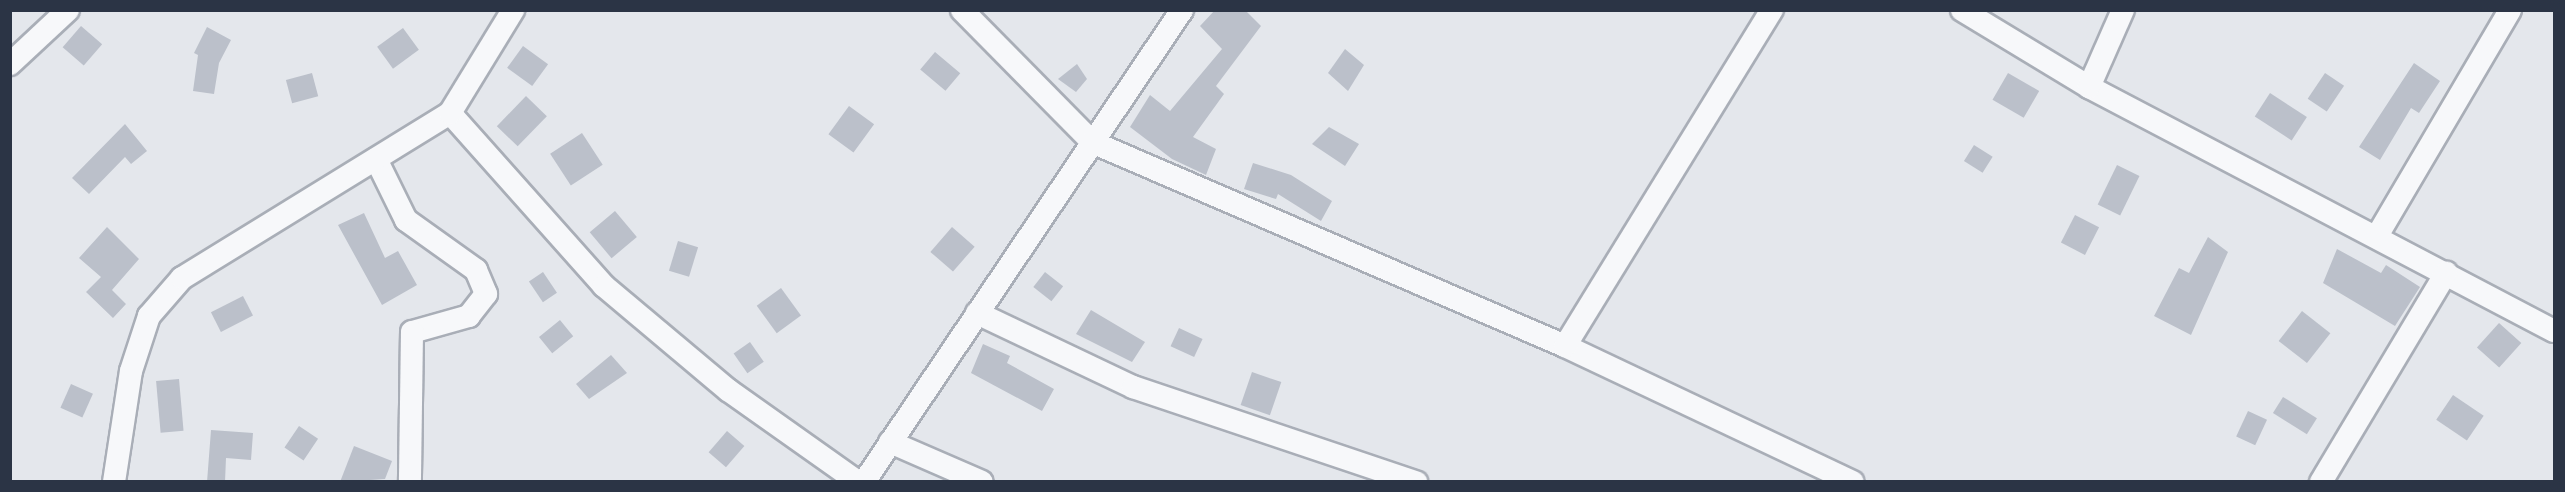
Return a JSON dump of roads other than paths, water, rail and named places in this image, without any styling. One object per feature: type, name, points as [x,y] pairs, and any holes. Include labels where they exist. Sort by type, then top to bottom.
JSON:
[{"type":"street","points":[[10,64],[68,10]]},
{"type":"street","points":[[114,482],[131,371],[149,316],[182,278],[450,114],[513,10]]},
{"type":"street","points":[[962,10],[1092,142],[1565,346],[1853,482]]},
{"type":"street","points":[[864,482],[1182,10]]},
{"type":"street","points":[[1565,346],[1772,10]]},
{"type":"street","points":[[1962,10],[2089,87],[2377,236],[2554,331]]},
{"type":"street","points":[[2089,87],[2122,10]]},
{"type":"street","points":[[2377,236],[2510,10]]},
{"type":"street","points":[[450,114],[604,286],[728,390],[858,482]]},
{"type":"street","points":[[376,159],[406,220],[476,270],[486,294],[469,316],[412,332],[410,482]]},
{"type":"street","points":[[2321,482],[2446,273]]},
{"type":"street","points":[[977,313],[1133,387],[1416,482]]},
{"type":"street","points":[[890,442],[982,482]]}]
